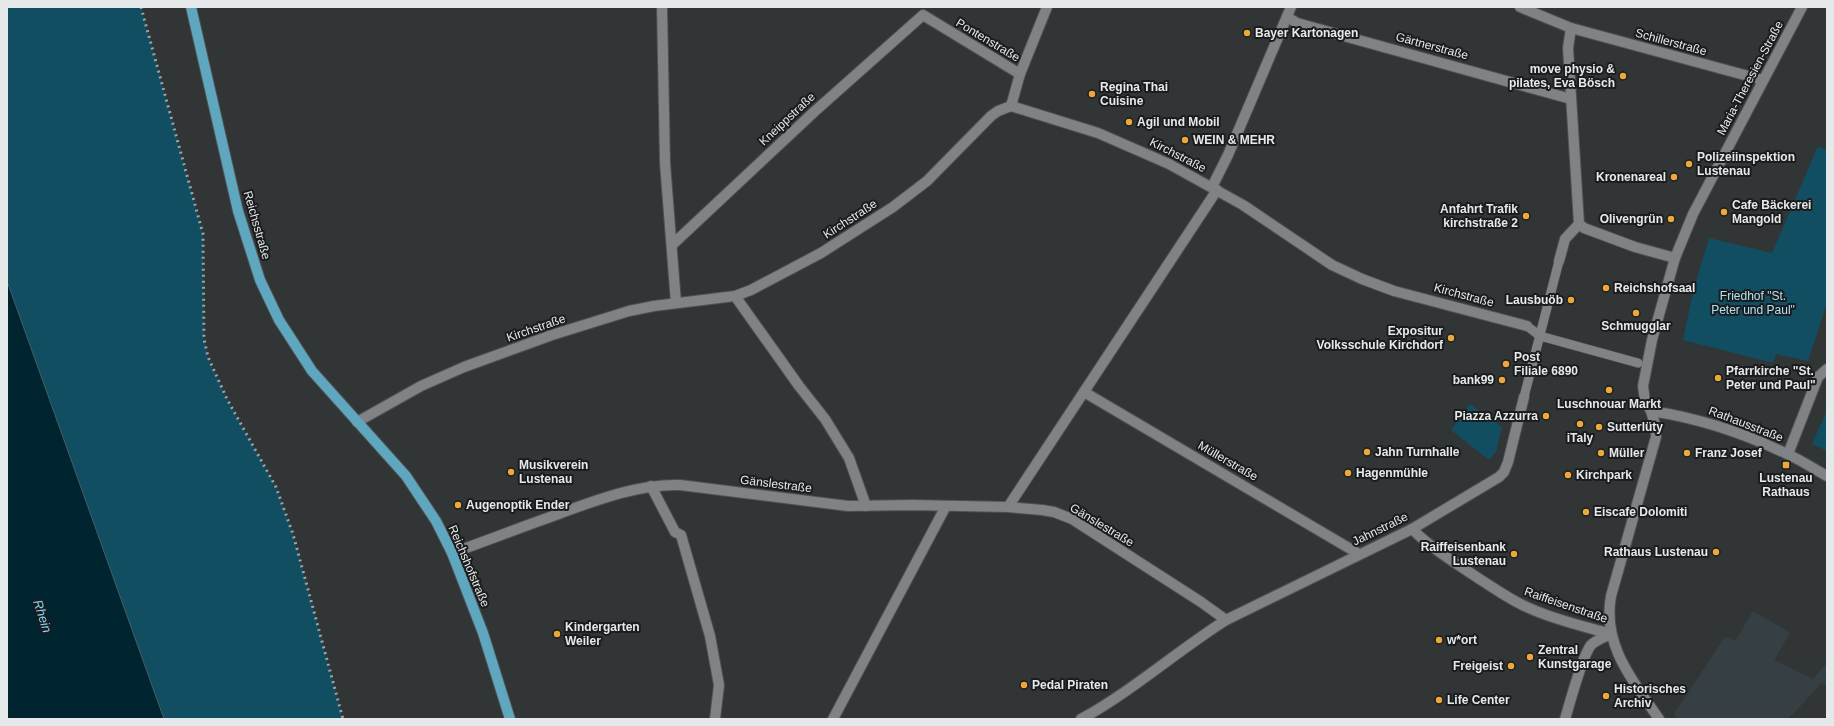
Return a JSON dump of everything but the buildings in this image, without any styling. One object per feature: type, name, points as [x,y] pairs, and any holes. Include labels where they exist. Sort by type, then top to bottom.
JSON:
[{"type":"main road","name":"Reichsstraße","points":[[191,7],[238,211],[260,280],[279,320],[308,365],[357,422]]},
{"type":"main road","name":"Reichshofstraße","points":[[357,422],[406,476],[436,521],[452,553],[482,633],[510,719]]},
{"type":"street","points":[[662,7],[665,163],[676,303]]},
{"type":"street","name":"Pontenstraße","points":[[1011,106],[1020,74],[1047,7]]},
{"type":"street","points":[[1008,507],[1215,188],[1291,7]]},
{"type":"street","name":"Schillerstraße","points":[[1520,7],[1544,12],[1571,28],[1763,80]]},
{"type":"street","name":"Maria-Theresien-Straße","points":[[1651,411],[1645,401],[1643,386],[1652,340],[1675,258],[1693,214],[1802,7]]},
{"type":"street","name":"Kneippstraße","points":[[672,245],[814,112],[923,15]]},
{"type":"street","name":"Pontenstraße","points":[[923,15],[1020,74]]},
{"type":"street","name":"Gärtnerstraße","points":[[1287,18],[1571,99]]},
{"type":"street","points":[[1559,261],[1565,239],[1579,224],[1568,48],[1571,28]]},
{"type":"street","name":"Kirchstraße","points":[[357,422],[421,386],[464,367],[552,335],[629,311],[676,303],[735,296],[778,277],[860,229],[893,207],[927,181],[991,116],[998,111],[1011,106],[1063,121],[1121,142],[1169,164],[1215,188],[1243,205],[1332,265],[1362,279],[1394,291],[1527,326],[1540,336],[1638,363]]},
{"type":"street","points":[[1579,224],[1584,228],[1635,247],[1675,258]]},
{"type":"street","name":"Jahnstraße","points":[[1081,719],[1119,696],[1201,636],[1226,620],[1412,528],[1483,488],[1504,472],[1508,462],[1559,261]]},
{"type":"street","points":[[735,296],[799,386],[825,419],[848,458],[866,506]]},
{"type":"street","points":[[1535,314],[1545,316]]},
{"type":"street","points":[[1528,342],[1537,346]]},
{"type":"street","points":[[1788,454],[1818,377],[1827,369]]},
{"type":"street","name":"Müllerstraße","points":[[1084,392],[1359,554]]},
{"type":"street","points":[[1651,411],[1656,428],[1656,437],[1611,596],[1609,616],[1611,634],[1628,673],[1659,719]]},
{"type":"street","name":"Rathausstraße","points":[[1651,411],[1699,420],[1788,454],[1827,476]]},
{"type":"street","name":"Gänslestraße","points":[[452,553],[575,508],[651,486],[680,485],[848,506],[1008,507],[1042,510],[1072,519],[1201,602],[1226,620]]},
{"type":"street","points":[[651,486],[675,532],[681,535],[710,636],[719,685],[715,719]]},
{"type":"street","points":[[833,719],[946,506]]},
{"type":"street","name":"Raiffeisenstraße","points":[[1412,528],[1423,539],[1452,560],[1511,599],[1528,608],[1559,619],[1611,634]]},
{"type":"street","name":"Raiffeisenstraße","points":[[1565,719],[1590,646],[1594,642],[1611,634]]},
{"type":"shaded area","points":[[1753,611],[1790,633],[1774,660],[1813,679],[1827,663],[1827,687],[1822,683],[1788,719],[1677,719],[1674,714],[1725,637],[1735,641]]},
{"type":"green space","points":[[7,7],[141,7],[203,234],[204,339],[208,357],[227,399],[276,487],[293,534],[343,719],[164,719],[7,281]]},
{"type":"green space","name":"Friedhof \"St. Peter und Paul\"","points":[[1818,146],[1827,150],[1827,303],[1808,361],[1776,354],[1773,363],[1683,340],[1694,288],[1709,238],[1772,253]]},
{"type":"green space","points":[[1470,404],[1502,427],[1496,452],[1489,460],[1451,430]]},
{"type":"green space","points":[[1827,410],[1827,451],[1812,444]]},
{"type":"water","name":"Rhein","points":[[7,281],[164,719],[7,719]]},
{"type":"railway","points":[[141,7],[203,234],[204,339],[208,357],[227,399],[276,487],[293,534],[343,719]]},
{"type":"place","name":"Bayer Kartonagen","points":[[1247,33]]},
{"type":"place","name":"move physio & pilates, Eva Bösch","points":[[1623,76]]},
{"type":"place","name":"Regina Thai Cuisine","points":[[1092,94]]},
{"type":"place","name":"Agil und Mobil","points":[[1129,122]]},
{"type":"place","name":"WEIN & MEHR","points":[[1185,140]]},
{"type":"place","name":"Polizeiinspektion Lustenau","points":[[1689,164]]},
{"type":"place","name":"Kronenareal","points":[[1674,177]]},
{"type":"place","name":"Cafe Bäckerei Mangold","points":[[1724,212]]},
{"type":"place","name":"Anfahrt Trafik kirchstraße 2","points":[[1526,216]]},
{"type":"place","name":"Olivengrün","points":[[1671,219]]},
{"type":"place","name":"Reichshofsaal","points":[[1606,288]]},
{"type":"place","name":"Lausbuöb","points":[[1571,300]]},
{"type":"place","name":"Schmugglar","points":[[1636,313]]},
{"type":"place","name":"Expositur Volksschule Kirchdorf","points":[[1451,338]]},
{"type":"place","name":"Post Filiale 6890","points":[[1506,364]]},
{"type":"place","name":"Pfarrkirche \"St. Peter und Paul\"","points":[[1718,378]]},
{"type":"place","name":"bank99","points":[[1502,380]]},
{"type":"place","name":"Luschnouar Markt","points":[[1609,390]]},
{"type":"place","name":"Piazza Azzurra","points":[[1546,416]]},
{"type":"place","name":"iTaly","points":[[1580,424]]},
{"type":"place","name":"Sutterlüty","points":[[1599,427]]},
{"type":"place","name":"Jahn Turnhalle","points":[[1367,452]]},
{"type":"place","name":"Müller","points":[[1601,453]]},
{"type":"place","name":"Franz Josef","points":[[1687,453]]},
{"type":"place","name":"Lustenau Rathaus","points":[[1786,465]]},
{"type":"place","name":"Musikverein Lustenau","points":[[511,472]]},
{"type":"place","name":"Hagenmühle","points":[[1348,473]]},
{"type":"place","name":"Kirchpark","points":[[1568,475]]},
{"type":"place","name":"Augenoptik Ender","points":[[458,505]]},
{"type":"place","name":"Eiscafe Dolomiti","points":[[1586,512]]},
{"type":"place","name":"Rathaus Lustenau","points":[[1716,552]]},
{"type":"place","name":"Raiffeisenbank Lustenau","points":[[1514,554]]},
{"type":"place","name":"Kindergarten Weiler","points":[[557,634]]},
{"type":"place","name":"w*ort","points":[[1439,640]]},
{"type":"place","name":"Zentral Kunstgarage","points":[[1530,657]]},
{"type":"place","name":"Freigeist","points":[[1511,666]]},
{"type":"place","name":"Pedal Piraten","points":[[1024,685]]},
{"type":"place","name":"Historisches Archiv","points":[[1606,696]]},
{"type":"place","name":"Life Center","points":[[1439,700]]}]
